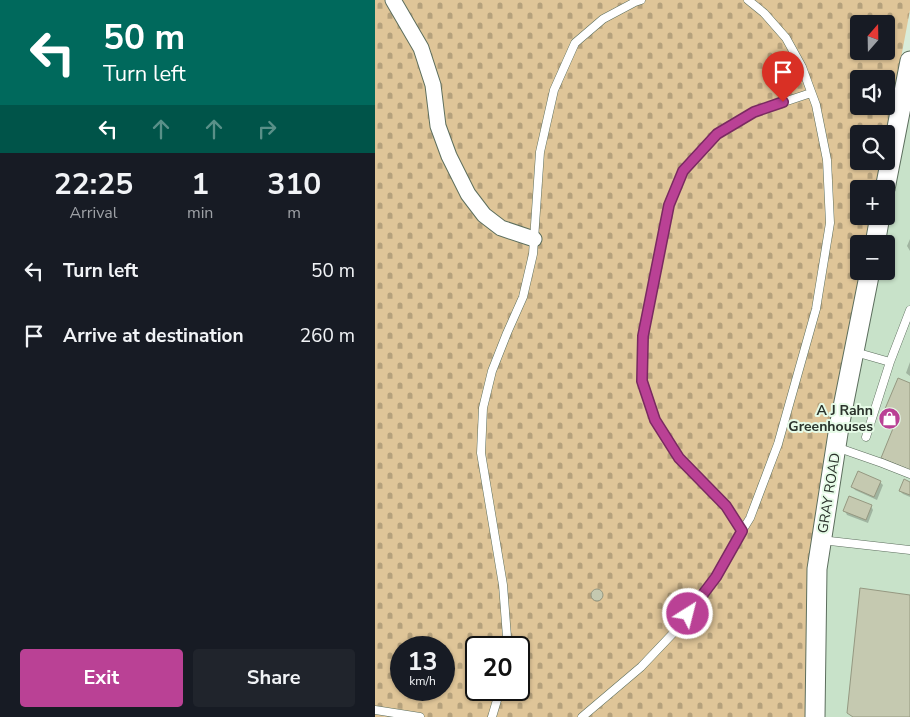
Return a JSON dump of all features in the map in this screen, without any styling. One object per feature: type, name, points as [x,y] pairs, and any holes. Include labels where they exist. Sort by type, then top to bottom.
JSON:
[{"type":"street","points":[[393,0],[421,48],[433,85],[438,126],[449,156],[468,194],[484,214],[501,228],[534,239]]},
{"type":"street","points":[[887,180],[909,69]]},
{"type":"street","name":"GRAY ROAD","points":[[815,717],[817,569],[836,447],[868,280]]},
{"type":"lane","points":[[507,636],[503,585],[481,453],[483,408],[492,371],[523,297],[533,254],[540,152],[553,90],[575,43],[603,19],[641,0]]},
{"type":"lane","points":[[581,717],[641,668],[679,627],[716,577],[749,518],[778,444],[816,309],[830,223],[827,160],[816,105],[801,67],[786,38],[764,13],[748,0]]},
{"type":"lane","points":[[742,531],[726,506],[679,458],[655,420],[642,381],[643,336],[669,205],[683,171],[717,134],[754,112],[811,93]]},
{"type":"lane","points":[[866,437],[890,362],[910,310]]},
{"type":"lane","points":[[855,352],[890,362]]},
{"type":"lane","points":[[836,447],[910,474]]},
{"type":"lane","points":[[821,540],[910,550]]},
{"type":"lane","points":[[492,717],[496,701]]},
{"type":"lane","points":[[375,710],[420,717]]},
{"type":"shaded area","points":[[910,61],[910,717],[815,717],[817,569],[868,280],[895,280],[895,235],[879,235],[882,225],[895,225],[895,180],[888,180],[890,170],[895,170],[895,141]]},
{"type":"green space","points":[[375,0],[910,0],[910,10],[895,90],[895,70],[850,70],[850,115],[890,115],[888,125],[850,125],[850,170],[880,170],[879,180],[850,180],[850,225],[870,225],[869,235],[850,235],[850,280],[860,280],[810,552],[805,717],[375,717]]},
{"type":"building","points":[[898,378],[910,383],[910,470],[881,458],[896,421],[882,416]]},
{"type":"building","points":[[858,471],[881,481],[874,497],[851,487]]},
{"type":"building","points":[[904,479],[910,482],[910,495],[899,491]]},
{"type":"building","points":[[849,496],[872,505],[866,520],[843,511]]},
{"type":"building","points":[[860,588],[910,595],[910,717],[853,717],[847,713]]},
{"type":"building","points":[[597,589],[603,595],[597,601],[591,595]]},
{"type":"place","name":"A J Rahn Greenhouses","points":[[889,418]]},
{"type":"route","points":[[688,614],[716,577],[742,531],[726,506],[679,458],[655,420],[642,381],[643,336],[669,205],[683,171],[717,134],[754,112],[783,102]]}]
